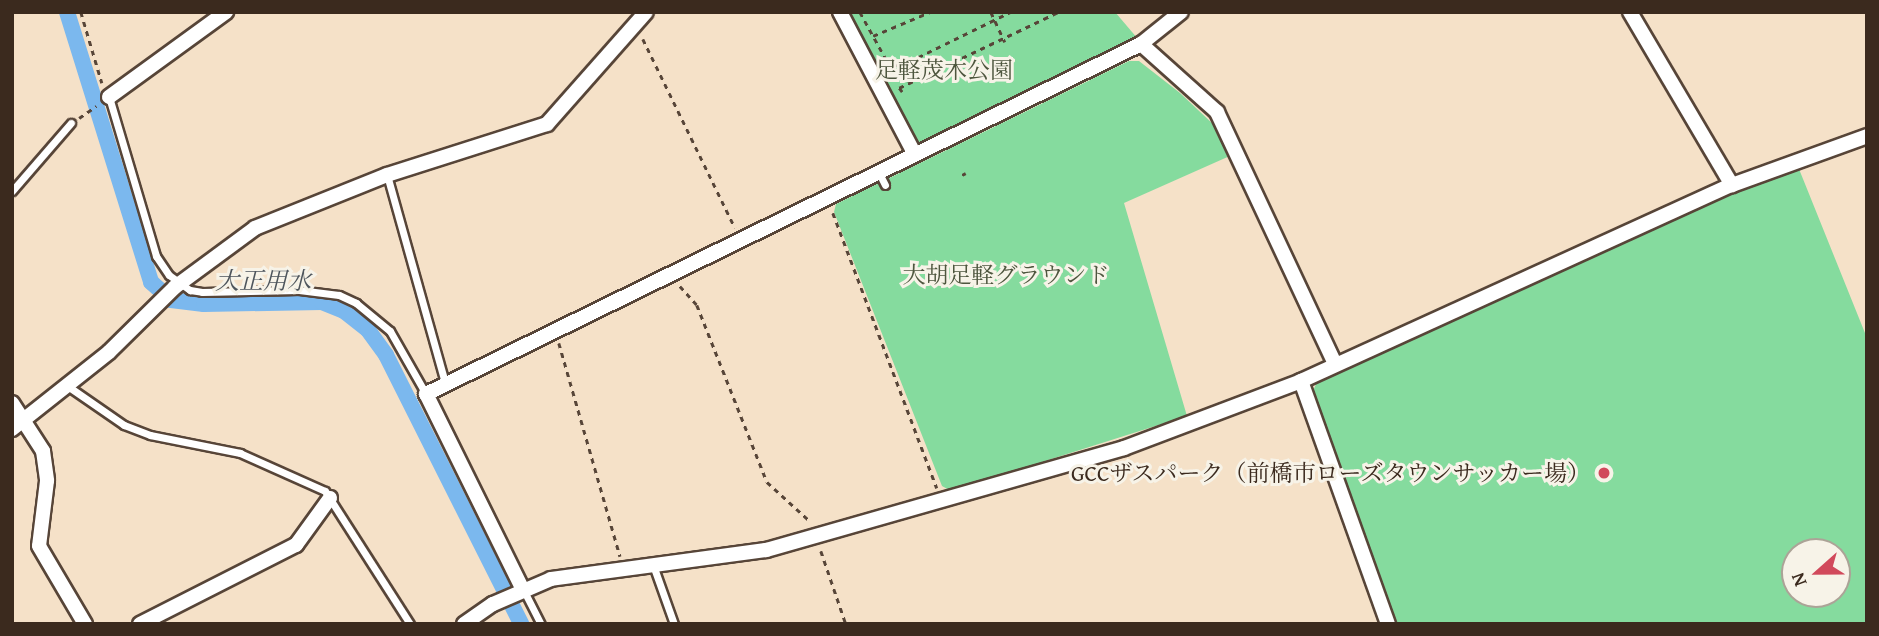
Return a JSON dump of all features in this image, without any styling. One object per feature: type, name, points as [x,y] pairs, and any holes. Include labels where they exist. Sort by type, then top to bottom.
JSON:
[{"type":"street","points":[[106,99],[226,12]]},
{"type":"street","points":[[12,429],[69,387],[177,285],[255,228],[387,176],[547,124],[646,12]]},
{"type":"street","points":[[840,12],[915,155]]},
{"type":"street","points":[[521,591],[426,394],[669,274],[828,201],[882,180],[915,155],[1141,44],[1181,12]]},
{"type":"street","points":[[1630,12],[1732,186]]},
{"type":"street","points":[[1141,44],[1217,112],[1335,364]]},
{"type":"street","points":[[464,624],[494,604],[551,579],[766,550],[1124,448],[1301,381],[1732,186],[1867,136]]},
{"type":"street","points":[[1301,381],[1388,624]]},
{"type":"street","points":[[12,403],[25,419],[43,451],[47,481],[40,546],[85,624]]},
{"type":"street","points":[[140,624],[296,545],[330,498]]},
{"type":"lane","points":[[106,99],[156,256],[177,285],[202,292],[318,291],[356,303],[390,331],[426,394]]},
{"type":"lane","points":[[12,191],[72,123]]},
{"type":"lane","points":[[387,176],[445,383]]},
{"type":"lane","points":[[69,387],[124,425],[168,441],[240,453],[326,491],[410,624]]},
{"type":"lane","points":[[653,565],[674,624]]},
{"type":"lane","points":[[521,591],[541,624]]},
{"type":"path","points":[[80,117],[106,99],[81,12]]},
{"type":"path","points":[[860,12],[887,61],[900,66],[1010,12]]},
{"type":"path","points":[[873,36],[930,12]]},
{"type":"path","points":[[991,12],[1004,40]]},
{"type":"path","points":[[902,92],[900,88],[1058,12]]},
{"type":"path","points":[[634,25],[741,241]]},
{"type":"path","points":[[828,201],[942,500]]},
{"type":"path","points":[[669,274],[697,305],[767,482],[816,527],[846,624]]},
{"type":"path","points":[[556,330],[623,568]]},
{"type":"green space","name":"足軽茂木公園","points":[[847,12],[1115,12],[1138,39],[916,149]]},
{"type":"green space","name":"大胡足軽グラウンド","points":[[1129,61],[1139,61],[1180,93],[1214,125],[1232,155],[1124,203],[1187,416],[951,491],[942,486],[834,212],[836,204]]},
{"type":"green space","name":"GCCザスパーク（前橋市ローズタウンサッカー場）","points":[[1799,169],[1867,338],[1867,624],[1397,624],[1312,393],[1317,382],[1736,191]]},
{"type":"waterway","name":"大正用水","points":[[67,12],[151,282],[171,300],[204,304],[322,302],[344,311],[368,330],[386,355],[521,624]]},
{"type":"place","name":"GCCザスパーク（前橋市ローズタウンサッカー場）","points":[[1604,473]]}]
